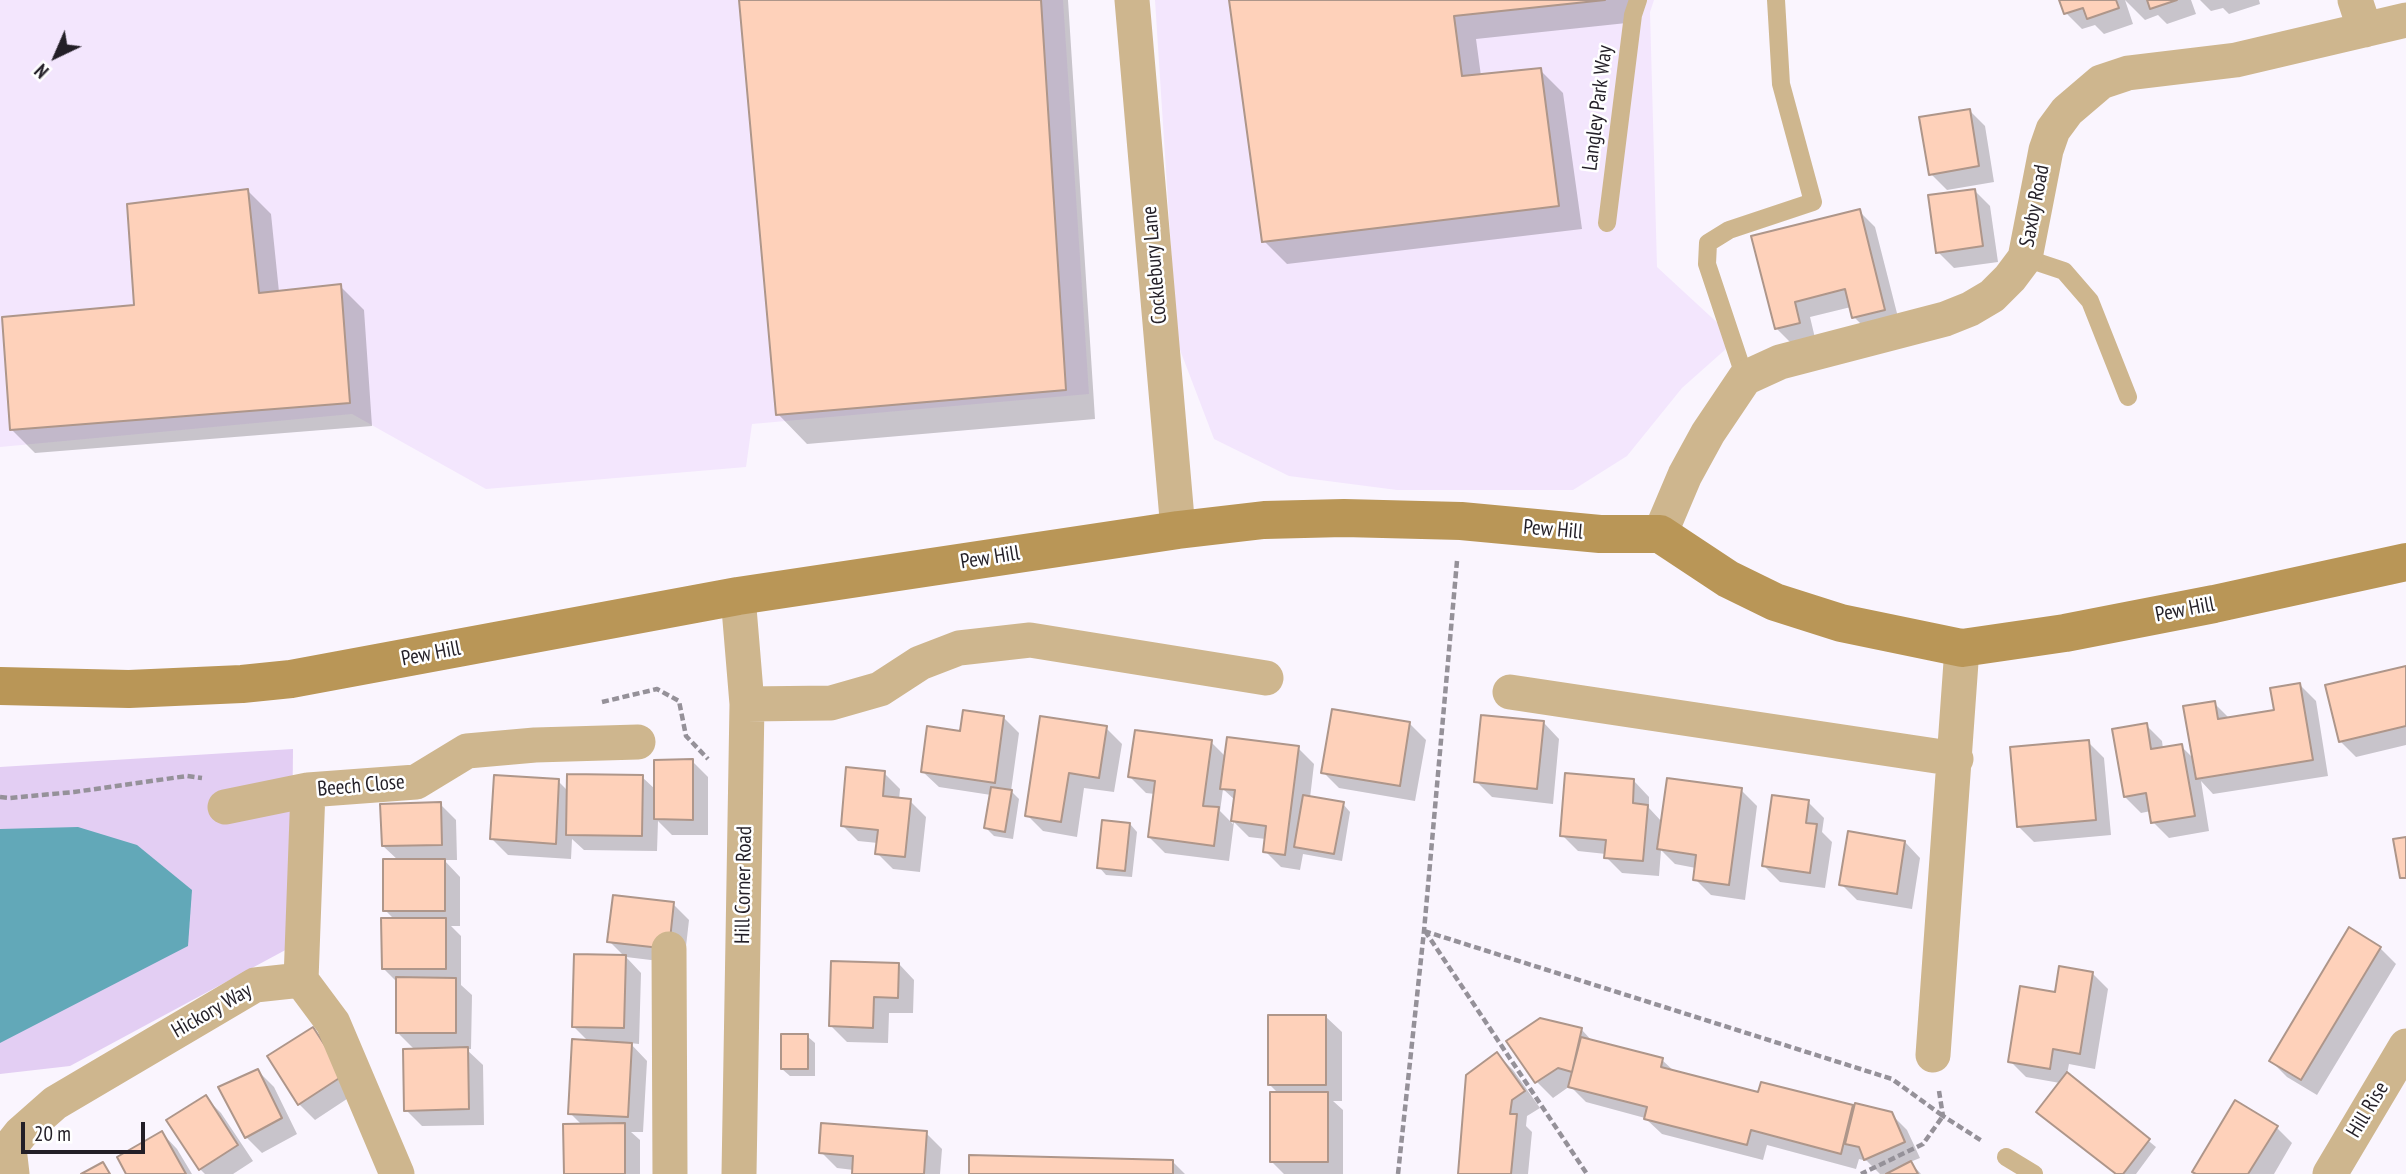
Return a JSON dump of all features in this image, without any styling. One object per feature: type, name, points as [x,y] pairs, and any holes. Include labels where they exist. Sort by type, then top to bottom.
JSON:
[{"type":"main road","name":"Pew Hill","points":[[0,686],[129,689],[292,679],[738,596],[1178,530],[1291,519],[1344,517],[1461,521],[1600,534],[1660,534],[1728,579],[1775,601],[1841,623],[1962,648],[2065,634],[2406,562]]},
{"type":"street","name":"Cocklebury Lane","points":[[1132,0],[1178,530]]},
{"type":"street","name":"Saxby Road","points":[[1745,378],[1780,362],[1945,319],[1992,296],[2025,258],[2046,150],[2053,130],[2067,111],[2101,82],[2128,73],[2236,60],[2360,15],[2406,20]]},
{"type":"street","points":[[1660,534],[1708,433],[1745,378]]},
{"type":"street","name":"Hill Corner Road","points":[[738,596],[747,704],[739,1174]]},
{"type":"street","points":[[747,704],[831,703],[880,689],[920,663],[959,648],[1030,640],[1266,678]]},
{"type":"street","points":[[1933,1055],[1962,648]]},
{"type":"street","points":[[1510,692],[1956,759]]},
{"type":"street","name":"Beech Close","points":[[301,980],[308,790],[416,782],[467,751],[535,745],[638,742]]},
{"type":"street","points":[[225,807],[308,790]]},
{"type":"street","points":[[669,949],[670,1174]]},
{"type":"street","points":[[301,980],[333,1023],[397,1174]]},
{"type":"street","name":"Hickory Way","points":[[7,1156],[20,1133],[55,1103],[256,985],[301,980]]},
{"type":"street","name":"Hill Rise","points":[[2330,1174],[2406,1046]]},
{"type":"lane","name":"Langley Park Way","points":[[1607,223],[1633,15],[1638,0]]},
{"type":"lane","points":[[1745,378],[1707,264],[1708,243],[1728,230],[1813,202],[1781,84],[1776,0]]},
{"type":"lane","points":[[2025,258],[2064,271],[2090,301],[2128,397]]},
{"type":"lane","points":[[2006,1157],[2034,1174]]},
{"type":"path","points":[[1398,1174],[1424,931],[1461,521]]},
{"type":"path","points":[[1424,931],[1892,1079],[2006,1157]]},
{"type":"path","points":[[1424,931],[1587,1174]]},
{"type":"path","points":[[1861,1174],[1923,1144],[1943,1116],[1933,1055]]},
{"type":"shaded area","points":[[0,0],[1063,0],[1089,394],[752,424],[746,467],[486,489],[352,414],[0,447]]},
{"type":"shaded area","points":[[1155,0],[1654,0],[1650,12],[1657,267],[1736,340],[1682,388],[1627,456],[1573,490],[1397,490],[1289,476],[1214,439],[1177,342]]},
{"type":"shaded area","points":[[293,749],[291,947],[70,1066],[0,1074],[0,767]]},
{"type":"water","points":[[78,827],[137,845],[192,890],[188,946],[0,1043],[0,829]]},
{"type":"building","points":[[739,0],[1041,0],[1066,390],[776,415]]},
{"type":"building","points":[[1229,0],[1605,0],[1454,16],[1462,76],[1541,68],[1559,206],[1262,242]]},
{"type":"building","points":[[2059,0],[2116,0],[2119,8],[2087,19],[2083,8],[2064,14]]},
{"type":"building","points":[[2147,0],[2177,0],[2150,9]]},
{"type":"building","points":[[1970,109],[1979,166],[1929,175],[1919,117]]},
{"type":"building","points":[[248,189],[259,293],[341,284],[350,403],[10,430],[2,317],[134,305],[127,204]]},
{"type":"building","points":[[1975,189],[1983,246],[1936,253],[1928,195]]},
{"type":"building","points":[[1860,209],[1885,310],[1852,318],[1845,289],[1795,302],[1800,323],[1775,329],[1751,236]]},
{"type":"building","points":[[2406,666],[2406,726],[2339,742],[2325,685]]},
{"type":"building","points":[[2300,683],[2313,760],[2196,779],[2183,706],[2215,701],[2218,719],[2274,710],[2270,688]]},
{"type":"building","points":[[1332,709],[1410,722],[1400,786],[1321,773]]},
{"type":"building","points":[[963,710],[1004,716],[995,783],[921,772],[927,726],[960,731]]},
{"type":"building","points":[[1481,715],[1544,721],[1537,789],[1474,782]]},
{"type":"building","points":[[1040,716],[1107,726],[1099,778],[1069,773],[1061,822],[1025,816]]},
{"type":"building","points":[[2147,723],[2151,749],[2182,744],[2195,816],[2151,823],[2146,793],[2124,797],[2112,729]]},
{"type":"building","points":[[1135,730],[1212,740],[1203,806],[1219,807],[1214,846],[1148,837],[1155,781],[1128,777]]},
{"type":"building","points":[[1227,737],[1299,746],[1285,855],[1263,852],[1266,826],[1231,821],[1235,790],[1220,789]]},
{"type":"building","points":[[2089,740],[2096,820],[2017,827],[2010,747]]},
{"type":"building","points":[[693,759],[693,820],[654,819],[654,760]]},
{"type":"building","points":[[846,767],[885,771],[883,796],[911,799],[905,857],[875,854],[878,830],[841,826]]},
{"type":"building","points":[[1565,773],[1634,779],[1633,803],[1648,805],[1643,861],[1604,858],[1606,840],[1560,836]]},
{"type":"building","points":[[567,774],[643,775],[642,836],[566,835]]},
{"type":"building","points":[[494,775],[559,779],[556,844],[490,839]]},
{"type":"building","points":[[1667,778],[1742,788],[1729,885],[1693,880],[1696,855],[1657,849]]},
{"type":"building","points":[[991,787],[1012,790],[1005,832],[984,828]]},
{"type":"building","points":[[1303,795],[1344,802],[1334,854],[1294,847]]},
{"type":"building","points":[[1772,795],[1809,800],[1806,823],[1817,824],[1810,873],[1762,866]]},
{"type":"building","points":[[441,802],[442,845],[382,846],[380,804]]},
{"type":"building","points":[[1102,820],[1130,823],[1125,871],[1097,868]]},
{"type":"building","points":[[1848,831],[1905,841],[1897,894],[1839,885]]},
{"type":"building","points":[[2406,837],[2406,878],[2400,878],[2393,839]]},
{"type":"building","points":[[383,859],[445,859],[445,911],[383,911]]},
{"type":"building","points":[[613,895],[674,902],[669,949],[607,942]]},
{"type":"building","points":[[381,918],[446,918],[446,969],[382,969]]},
{"type":"building","points":[[2349,927],[2381,947],[2301,1080],[2269,1061]]},
{"type":"building","points":[[574,954],[626,955],[624,1028],[572,1027]]},
{"type":"building","points":[[831,961],[899,963],[898,998],[874,997],[873,1028],[829,1026]]},
{"type":"building","points":[[2059,966],[2093,972],[2080,1054],[2053,1049],[2050,1069],[2008,1062],[2020,986],[2055,992]]},
{"type":"building","points":[[396,977],[456,978],[456,1033],[396,1033]]},
{"type":"building","points":[[1268,1015],[1326,1015],[1326,1085],[1268,1085]]},
{"type":"building","points":[[1540,1018],[1582,1028],[1572,1072],[1558,1068],[1535,1083],[1506,1041]]},
{"type":"building","points":[[313,1027],[344,1075],[298,1105],[267,1056]]},
{"type":"building","points":[[781,1034],[808,1034],[808,1069],[781,1069]]},
{"type":"building","points":[[1581,1037],[1663,1058],[1661,1067],[1758,1092],[1761,1082],[1853,1105],[1841,1154],[1751,1130],[1747,1145],[1644,1119],[1647,1107],[1568,1087]]},
{"type":"building","points":[[572,1039],[632,1043],[628,1117],[568,1114]]},
{"type":"building","points":[[468,1047],[469,1109],[404,1111],[403,1049]]},
{"type":"building","points":[[1497,1052],[1525,1091],[1512,1100],[1510,1114],[1517,1114],[1511,1174],[1458,1174],[1466,1075]]},
{"type":"building","points":[[258,1069],[282,1118],[245,1138],[218,1087]]},
{"type":"building","points":[[2067,1072],[2150,1139],[2123,1174],[2116,1174],[2036,1112]]},
{"type":"building","points":[[1270,1092],[1328,1092],[1328,1162],[1270,1162]]},
{"type":"building","points":[[206,1095],[238,1145],[199,1170],[166,1120]]},
{"type":"building","points":[[2235,1100],[2278,1126],[2248,1174],[2192,1172]]},
{"type":"building","points":[[1855,1103],[1892,1112],[1905,1142],[1864,1160],[1859,1147],[1845,1144]]},
{"type":"building","points":[[625,1123],[625,1174],[564,1174],[563,1124]]},
{"type":"building","points":[[821,1123],[927,1131],[924,1174],[852,1174],[853,1156],[819,1153]]},
{"type":"building","points":[[162,1131],[186,1174],[126,1174],[117,1157]]},
{"type":"building","points":[[969,1155],[1173,1160],[1173,1174],[969,1174]]},
{"type":"building","points":[[1911,1161],[1918,1174],[1886,1174]]},
{"type":"building","points":[[103,1162],[110,1174],[81,1174]]}]
